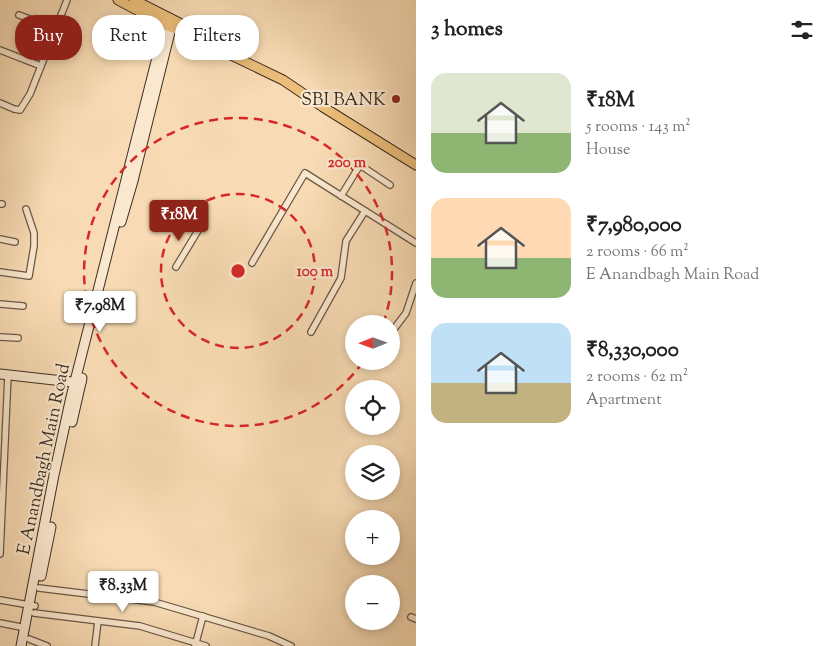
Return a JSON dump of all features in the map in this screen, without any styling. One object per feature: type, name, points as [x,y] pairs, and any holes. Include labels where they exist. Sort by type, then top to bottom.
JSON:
[{"type":"main road","points":[[118,0],[286,74],[370,131],[416,159]]},
{"type":"main road","points":[[134,0],[169,22],[283,80],[416,165]]},
{"type":"street","points":[[61,15],[67,0]]},
{"type":"street","name":"E Anandbagh Main Road","points":[[28,643],[54,475],[118,231],[133,181],[169,22]]},
{"type":"street","points":[[0,50],[41,66]]},
{"type":"street","points":[[0,103],[20,110],[30,94],[43,60]]},
{"type":"street","points":[[341,196],[360,164],[390,184]]},
{"type":"street","points":[[252,262],[305,173],[416,243]]},
{"type":"street","points":[[0,272],[29,276],[34,246],[34,233],[26,209]]},
{"type":"street","points":[[311,332],[340,278],[346,241],[364,211]]},
{"type":"street","points":[[176,267],[199,229]]},
{"type":"street","points":[[0,239],[14,242]]},
{"type":"street","points":[[400,321],[406,313],[416,282]]},
{"type":"street","points":[[0,304],[23,306]]},
{"type":"street","points":[[0,337],[18,338]]},
{"type":"street","points":[[0,554],[4,375],[78,382]]},
{"type":"street","name":"E Anandbagh Main Road","points":[[21,646],[39,588],[78,382]]},
{"type":"street","points":[[39,588],[154,602],[269,636],[291,646]]},
{"type":"street","points":[[0,600],[98,621],[140,626],[206,646]]},
{"type":"street","points":[[196,644],[203,616]]},
{"type":"street","points":[[95,646],[98,621]]},
{"type":"street","points":[[0,623],[26,628]]},
{"type":"street","points":[[28,643],[47,646]]},
{"type":"place","name":"SBI BANK","points":[[396,99]]}]
